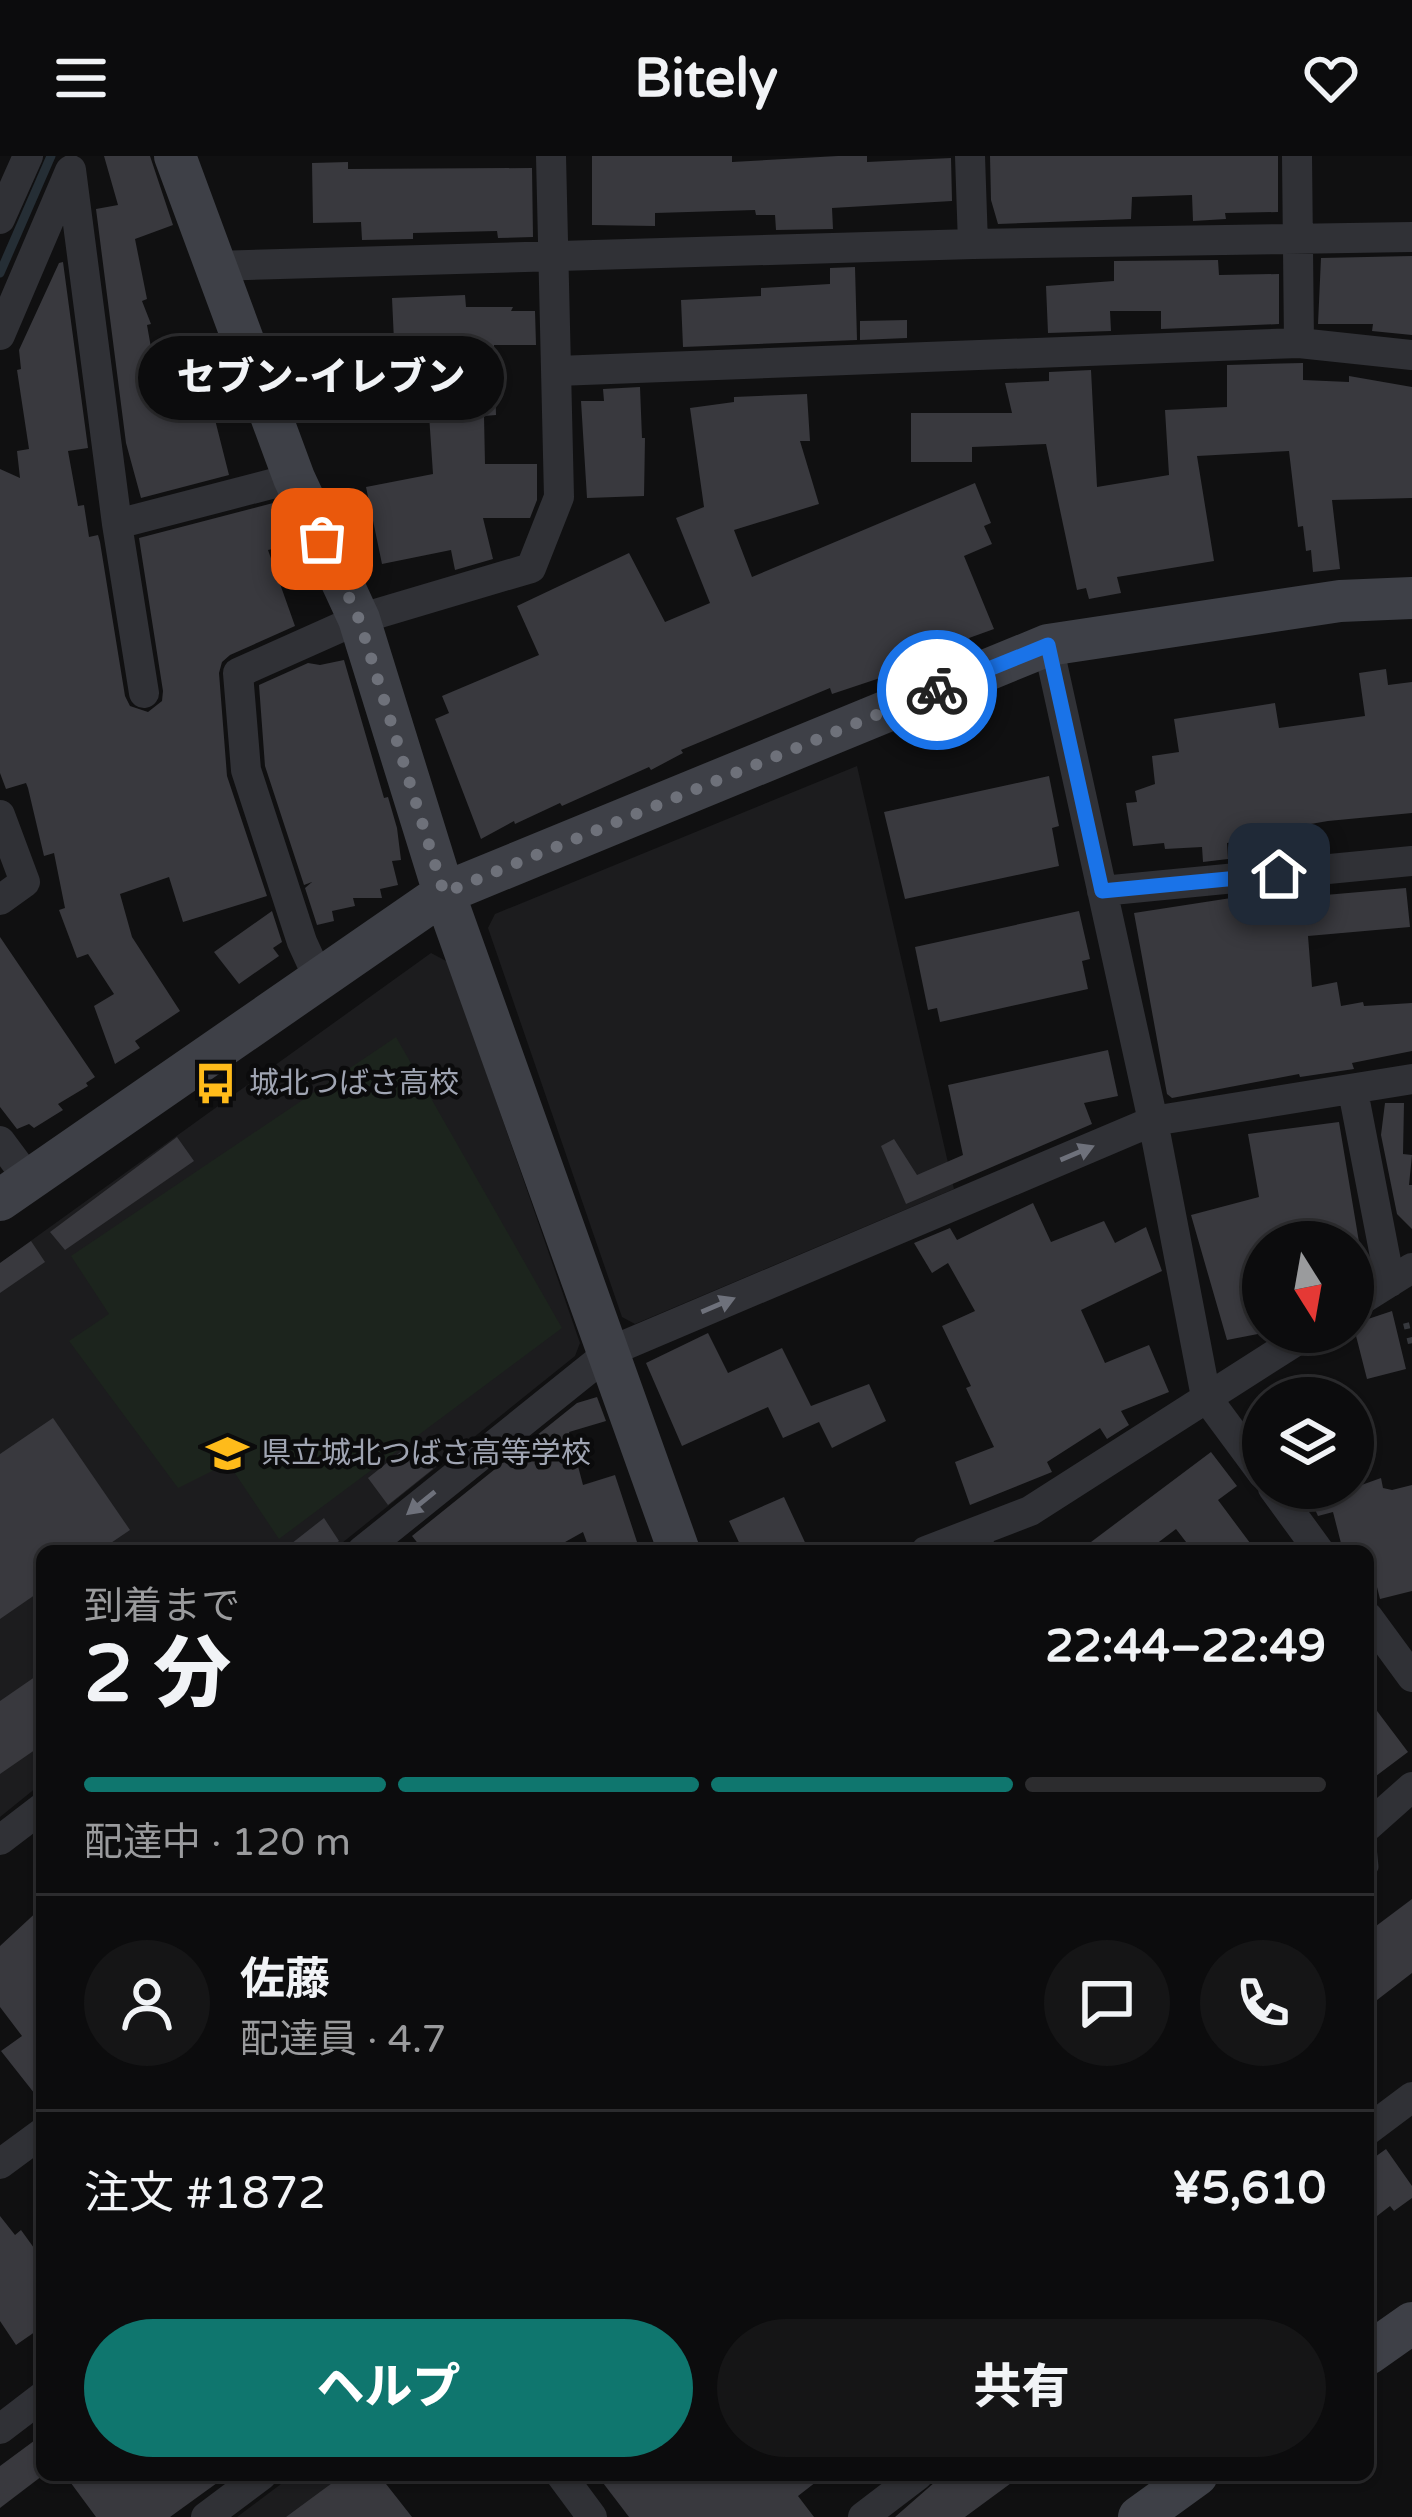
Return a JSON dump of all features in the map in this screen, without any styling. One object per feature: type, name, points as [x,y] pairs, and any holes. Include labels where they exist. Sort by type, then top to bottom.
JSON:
[{"type":"street","points":[[0,219],[28,156]]},
{"type":"street","points":[[175,156],[294,478],[359,619],[444,893],[678,1545]]},
{"type":"street","points":[[320,979],[302,942],[246,770],[238,673],[359,619],[531,568],[559,497],[551,156]]},
{"type":"street","points":[[970,156],[973,244]]},
{"type":"street","points":[[1297,156],[1299,343]]},
{"type":"street","points":[[0,335],[76,163]]},
{"type":"street","points":[[76,163],[117,524],[144,693]]},
{"type":"street","points":[[215,266],[973,244],[1412,237]]},
{"type":"street","points":[[556,371],[1299,343],[1412,355]]},
{"type":"street","points":[[117,524],[294,478]]},
{"type":"street","points":[[0,1141],[14,1190],[444,893],[1048,645],[1340,601],[1412,598]]},
{"type":"street","points":[[1048,645],[1153,1121],[1206,1397],[1242,1446]]},
{"type":"street","points":[[0,815],[25,882],[0,900]]},
{"type":"street","points":[[1102,891],[1412,861]]},
{"type":"street","points":[[369,1545],[611,1351],[1153,1121],[1412,1079]]},
{"type":"street","points":[[1353,1091],[1401,1275],[1374,1292]]},
{"type":"street","points":[[984,1541],[1276,1353]]},
{"type":"street","points":[[1288,1509],[1315,1545]]},
{"type":"street","points":[[1374,1625],[1412,1677]]},
{"type":"street","points":[[1374,1821],[1412,1787]]},
{"type":"street","points":[[0,1840],[36,1813]]},
{"type":"street","points":[[1374,2126],[1412,2097]]},
{"type":"street","points":[[0,2164],[36,2137]]},
{"type":"street","points":[[1374,2350],[1412,2323]]},
{"type":"street","points":[[0,2429],[36,2402]]},
{"type":"street","points":[[206,2517],[254,2481]]},
{"type":"street","points":[[565,2481],[592,2517]]},
{"type":"street","points":[[863,2517],[910,2481]]},
{"type":"street","points":[[1139,2517],[1189,2481]]},
{"type":"path","points":[[1406,1323],[1412,1348]]},
{"type":"shaded area","points":[[857,766],[954,1189],[635,1324],[622,1317],[488,928],[495,914]]},
{"type":"shaded area","name":"県立城北つばさ高等学校","points":[[431,953],[448,962],[580,1343],[575,1356],[339,1545],[36,1545],[36,1788],[0,1817],[0,1263]]},
{"type":"shaded area","points":[[396,1037],[562,1328],[279,1539],[228,1463],[178,1488],[69,1341],[109,1314],[71,1256]]},
{"type":"shaded area","points":[[285,2481],[351,2481],[378,2517],[237,2517]]},
{"type":"building","points":[[104,156],[150,156],[173,225],[135,239],[161,404],[207,388],[229,475],[141,498],[126,443],[96,209],[118,205]]},
{"type":"building","points":[[592,156],[732,156],[732,162],[838,156],[867,156],[867,162],[951,158],[952,201],[832,208],[833,229],[776,230],[775,215],[756,215],[755,210],[655,213],[655,226],[592,225]]},
{"type":"building","points":[[990,156],[1278,156],[1278,212],[1225,213],[1226,219],[1193,221],[1192,195],[1132,197],[1131,219],[998,224],[991,200]]},
{"type":"building","points":[[348,162],[348,169],[532,168],[533,237],[498,238],[497,231],[362,240],[361,222],[313,223],[312,163]]},
{"type":"building","points":[[1412,256],[1412,335],[1372,331],[1373,324],[1318,324],[1321,258]]},
{"type":"building","points":[[1218,260],[1219,275],[1279,274],[1279,324],[1161,329],[1161,311],[1110,311],[1111,331],[1048,333],[1046,286],[1114,281],[1114,261]]},
{"type":"building","points":[[63,262],[88,448],[68,451],[78,506],[84,505],[89,537],[98,535],[100,542],[130,706],[148,712],[162,701],[163,691],[139,538],[277,502],[291,545],[268,550],[295,626],[230,655],[219,673],[227,776],[267,896],[183,922],[169,877],[120,894],[132,937],[180,1011],[135,1041],[140,1048],[115,1064],[94,1006],[114,994],[88,954],[77,958],[59,910],[65,908],[54,853],[44,856],[26,783],[6,789],[0,773],[0,469],[20,478],[17,451],[29,449],[17,370],[21,369],[19,350]]},
{"type":"building","points":[[855,267],[857,340],[683,347],[681,300],[761,296],[761,288],[830,284],[830,268]]},
{"type":"building","points":[[465,295],[466,307],[535,311],[536,345],[494,345],[496,415],[484,416],[485,464],[537,464],[537,500],[530,518],[483,518],[493,559],[455,570],[451,550],[382,564],[366,487],[433,474],[424,340],[394,341],[392,298]]},
{"type":"building","points":[[907,320],[907,338],[860,340],[860,321]]},
{"type":"building","points":[[1303,363],[1303,380],[1349,382],[1349,376],[1412,387],[1412,498],[1332,500],[1340,569],[1313,572],[1303,526],[1298,527],[1289,451],[1197,456],[1214,561],[1117,577],[1121,593],[1089,599],[1086,588],[1077,590],[1046,444],[972,447],[972,462],[911,462],[911,413],[1012,413],[1005,383],[1049,381],[1049,372],[1091,370],[1097,487],[1169,475],[1165,410],[1227,407],[1227,365]]},
{"type":"building","points":[[640,387],[644,496],[587,498],[581,401],[604,401],[603,389]]},
{"type":"building","points":[[807,394],[810,441],[800,441],[819,504],[734,530],[752,577],[975,483],[991,523],[984,526],[992,544],[964,556],[994,629],[880,678],[832,694],[830,688],[681,750],[683,753],[651,770],[514,821],[481,839],[435,719],[449,713],[442,696],[539,655],[517,606],[629,553],[665,622],[710,603],[676,518],[704,507],[690,408],[734,402],[734,397]]},
{"type":"building","points":[[344,660],[397,828],[401,860],[392,861],[398,885],[380,889],[382,898],[353,898],[355,906],[332,911],[334,921],[317,925],[305,888],[312,882],[304,885],[265,766],[259,685],[308,663]]},
{"type":"building","points":[[1386,669],[1388,685],[1412,682],[1412,813],[1264,832],[1265,837],[1227,843],[1228,859],[1203,862],[1202,847],[1133,846],[1126,803],[1137,802],[1135,791],[1155,784],[1152,756],[1179,752],[1174,719],[1275,703],[1279,728],[1365,716],[1359,673]]},
{"type":"building","points":[[1049,776],[1059,826],[1052,828],[1059,866],[905,899],[884,812]]},
{"type":"building","points":[[1406,888],[1410,927],[1308,936],[1312,987],[1337,982],[1341,1006],[1412,1003],[1412,1051],[1352,1063],[1354,1069],[1299,1074],[1172,1098],[1167,1094],[1134,913],[1231,898],[1231,903]]},
{"type":"building","points":[[272,911],[282,942],[273,948],[279,956],[239,984],[214,952]]},
{"type":"building","points":[[1079,911],[1090,959],[1082,961],[1088,989],[940,1022],[937,1008],[928,1010],[915,947]]},
{"type":"building","points":[[0,937],[95,1077],[58,1104],[63,1110],[34,1128],[29,1124],[17,1129],[0,1107]]},
{"type":"building","points":[[1108,1050],[1118,1096],[1084,1103],[1092,1124],[906,1204],[881,1146],[894,1139],[917,1175],[963,1155],[948,1085]]},
{"type":"building","points":[[1385,1103],[1404,1103],[1403,1154],[1412,1155],[1412,1229],[1397,1214],[1381,1135]]},
{"type":"building","points":[[1339,1122],[1356,1221],[1242,1221],[1242,1337],[1227,1340],[1191,1215],[1259,1197],[1248,1134]]},
{"type":"building","points":[[177,1137],[194,1161],[65,1250],[50,1232]]},
{"type":"building","points":[[1033,1203],[1051,1242],[1104,1221],[1115,1243],[1146,1227],[1162,1271],[1081,1310],[1105,1363],[1149,1345],[1169,1392],[1121,1411],[1129,1425],[1107,1439],[1100,1428],[1047,1462],[1052,1472],[970,1505],[955,1462],[994,1447],[942,1326],[975,1311],[948,1263],[932,1273],[914,1243],[950,1228],[957,1240]]},
{"type":"building","points":[[31,1241],[45,1262],[0,1293],[0,1263]]},
{"type":"building","points":[[1392,1311],[1406,1369],[1366,1377],[1360,1353],[1374,1353],[1374,1317]]},
{"type":"building","points":[[708,1333],[728,1373],[782,1348],[811,1406],[869,1384],[886,1421],[832,1448],[819,1422],[783,1438],[768,1407],[682,1446],[646,1363]]},
{"type":"building","points":[[597,1397],[606,1421],[569,1432],[583,1485],[615,1475],[638,1545],[588,1545],[583,1532],[560,1545],[419,1545],[412,1536],[577,1403]]},
{"type":"building","points":[[53,1418],[130,1530],[108,1545],[36,1545],[36,1594],[0,1619],[0,1454]]},
{"type":"building","points":[[413,1442],[433,1469],[388,1505],[368,1478]]},
{"type":"building","points":[[1211,1452],[1237,1486],[1218,1500],[1252,1545],[1188,1545],[1176,1529],[1155,1545],[1087,1545]]},
{"type":"building","points":[[1381,1478],[1383,1488],[1412,1485],[1412,1591],[1380,1599],[1374,1545],[1341,1545],[1333,1512],[1318,1516],[1315,1509],[1374,1509],[1374,1480]]},
{"type":"building","points":[[784,1497],[806,1545],[740,1545],[729,1521]]},
{"type":"building","points":[[324,1518],[339,1541],[334,1545],[290,1545]]},
{"type":"building","points":[[36,1676],[36,1749],[0,1774],[0,1701]]},
{"type":"building","points":[[1374,1707],[1408,1752],[1374,1778]]},
{"type":"building","points":[[1412,1899],[1412,1973],[1374,2002],[1374,1928]]},
{"type":"building","points":[[36,1913],[36,2095],[1,2051],[22,2036],[0,2007],[0,1946]]},
{"type":"building","points":[[1386,2149],[1412,2186],[1412,2198],[1374,2218],[1374,2158]]},
{"type":"building","points":[[0,2216],[15,2235],[21,2230],[36,2251],[36,2331],[16,2345],[0,2321]]},
{"type":"building","points":[[36,2439],[36,2481],[0,2508],[0,2466]]},
{"type":"building","points":[[69,2481],[220,2481],[170,2517],[96,2517]]},
{"type":"building","points":[[335,2481],[384,2481],[412,2517],[286,2517]]},
{"type":"building","points":[[602,2481],[817,2481],[798,2496],[814,2517],[629,2517]]},
{"type":"building","points":[[936,2481],[1014,2481],[965,2517],[895,2517]]},
{"type":"waterway","points":[[0,273],[51,156]]},
{"type":"way so far","points":[[322,539],[359,619],[444,893],[937,690]]},
{"type":"place","name":"セブン-イレブン","points":[[322,539]]},
{"type":"place","name":"城北つばさ高校","points":[[215,1083]]},
{"type":"place","name":"県立城北つばさ高等学校","points":[[227,1453]]},
{"type":"route","points":[[937,690],[1048,645],[1102,891],[1279,874]]}]
